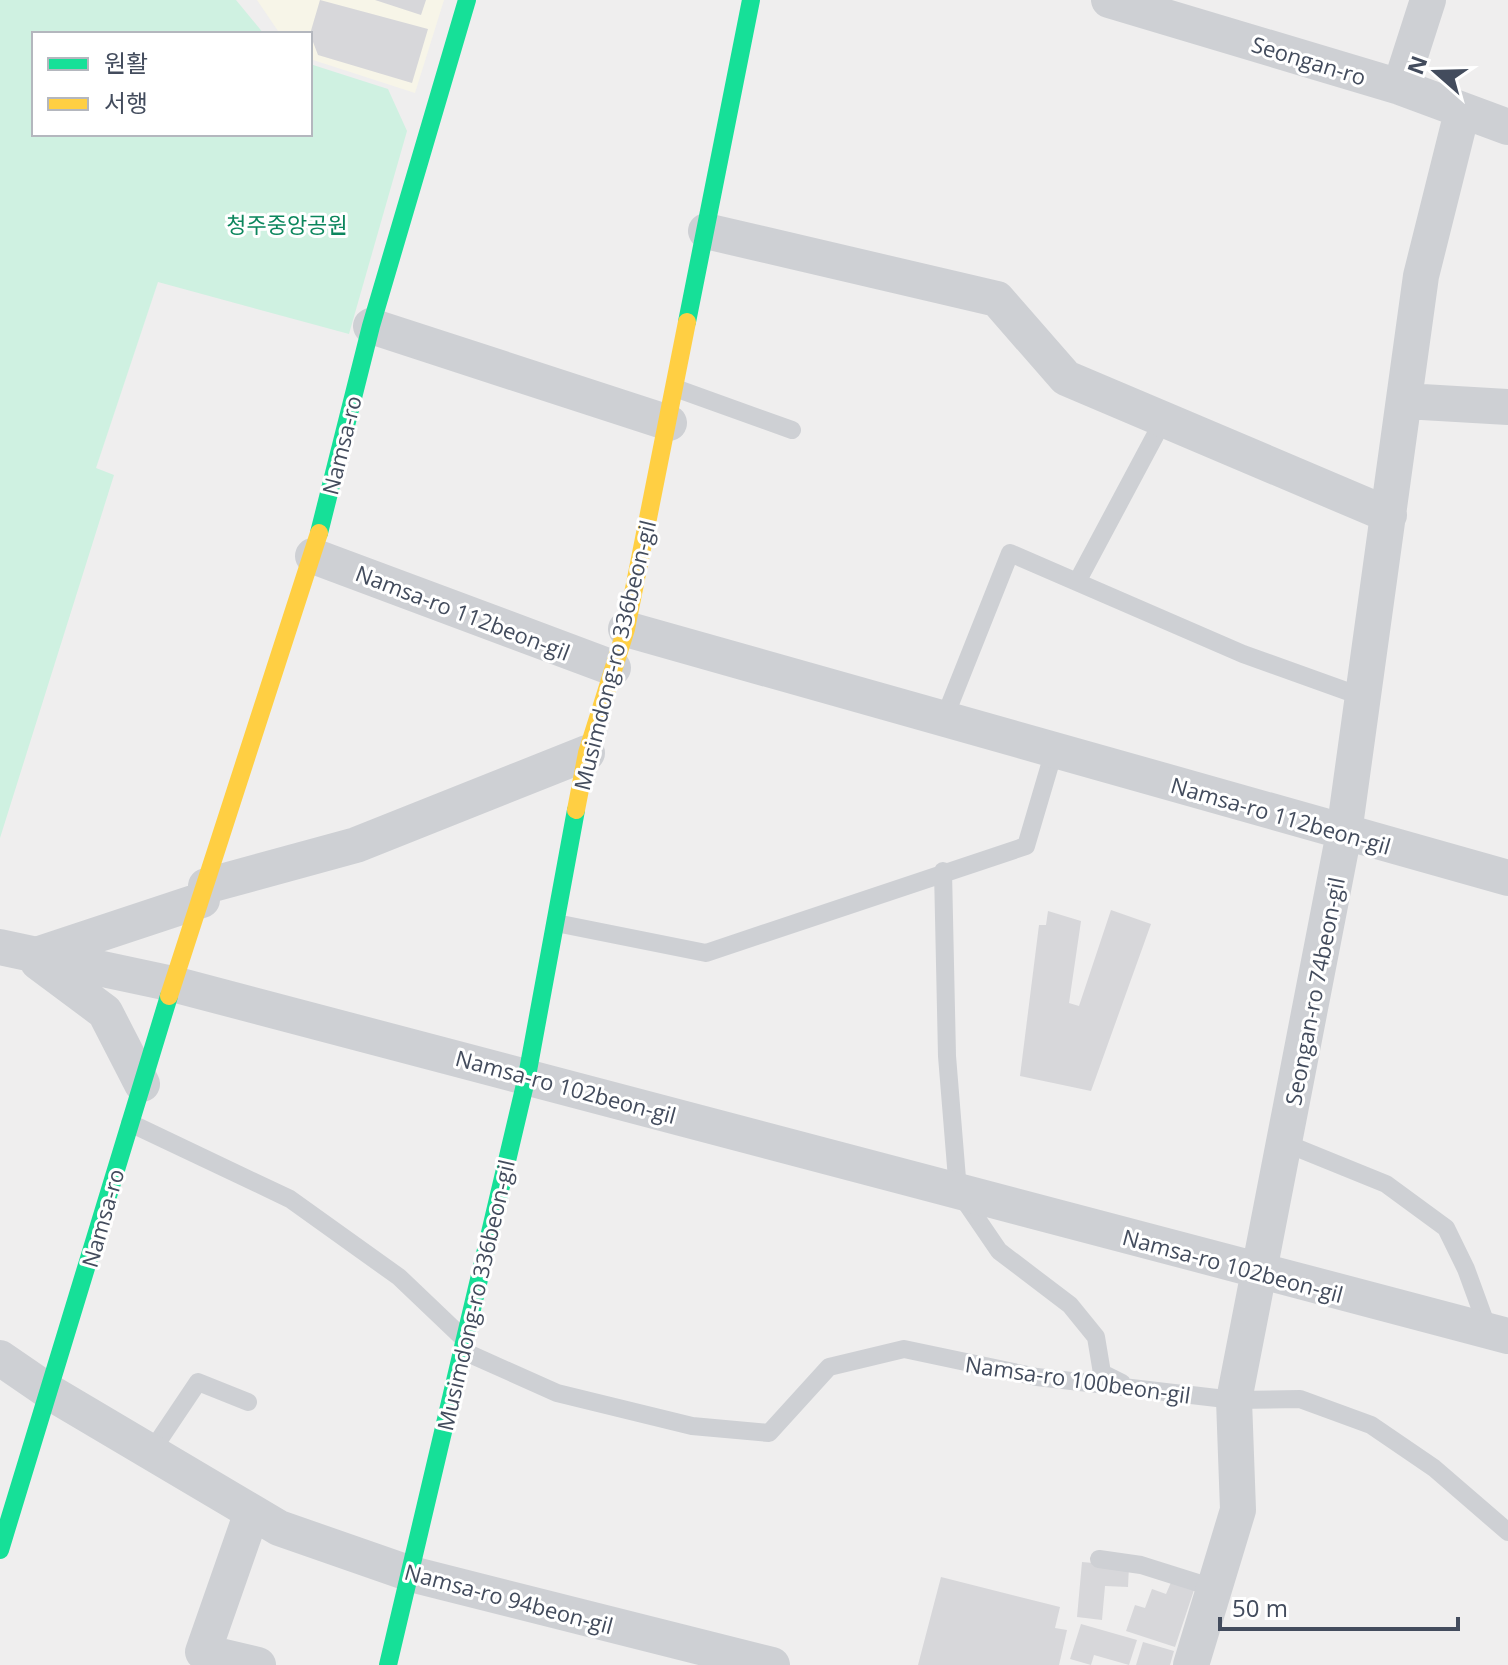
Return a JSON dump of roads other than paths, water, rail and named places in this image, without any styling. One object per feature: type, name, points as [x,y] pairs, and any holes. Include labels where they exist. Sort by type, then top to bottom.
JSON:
[{"type":"street","name":"Namsa-ro","points":[[0,1550],[51,1393],[173,984],[313,556],[371,326],[467,0]]},
{"type":"street","name":"Musimdong-ro 336beon-gil","points":[[388,1665],[527,1076],[587,753],[626,629],[751,0]]},
{"type":"street","name":"Seongan-ro","points":[[1109,0],[1400,87],[1508,127]]},
{"type":"street","points":[[1400,87],[1428,0]]},
{"type":"street","name":"Seongan-ro 74beon-gil","points":[[1191,1665],[1238,1510],[1234,1400],[1344,833],[1421,276],[1462,112]]},
{"type":"street","points":[[706,231],[997,299],[1066,378],[1389,515]]},
{"type":"street","points":[[371,326],[669,423]]},
{"type":"street","points":[[1405,401],[1508,407]]},
{"type":"street","name":"Namsa-ro 112beon-gil","points":[[313,556],[613,668]]},
{"type":"street","name":"Namsa-ro 112beon-gil","points":[[626,629],[1508,878]]},
{"type":"street","points":[[15,952],[356,845],[587,753]]},
{"type":"street","points":[[15,952],[105,1012],[142,1084]]},
{"type":"street","name":"Namsa-ro 102beon-gil","points":[[15,952],[173,984],[1499,1334]]},
{"type":"street","name":"Namsa-ro 94beon-gil","points":[[0,1358],[51,1393],[279,1528],[411,1574],[772,1665]]},
{"type":"street","points":[[252,1512],[201,1658],[258,1665]]},
{"type":"lane","points":[[675,388],[792,430]]},
{"type":"lane","points":[[1077,582],[1164,419]]},
{"type":"lane","points":[[944,719],[1010,553],[1243,654],[1363,697]]},
{"type":"lane","points":[[556,923],[706,953],[853,901],[1026,846],[1054,751]]},
{"type":"lane","points":[[943,871],[947,1056],[958,1191],[999,1251],[1070,1305],[1096,1337],[1102,1373],[1131,1388]]},
{"type":"lane","name":"Namsa-ro 100beon-gil","points":[[130,1123],[290,1199],[399,1277],[462,1344],[557,1393],[692,1426],[769,1433],[829,1367],[904,1349],[1037,1377],[1234,1400],[1300,1399],[1371,1425],[1434,1468],[1508,1532]]},
{"type":"lane","points":[[1285,1143],[1386,1184],[1446,1228],[1499,1334]]},
{"type":"lane","points":[[151,1452],[198,1382],[248,1402]]},
{"type":"lane","points":[[1099,1559],[1141,1565],[1214,1588]]},
{"type":"park label","name":"청주중앙공원","points":[[287,224]]}]
